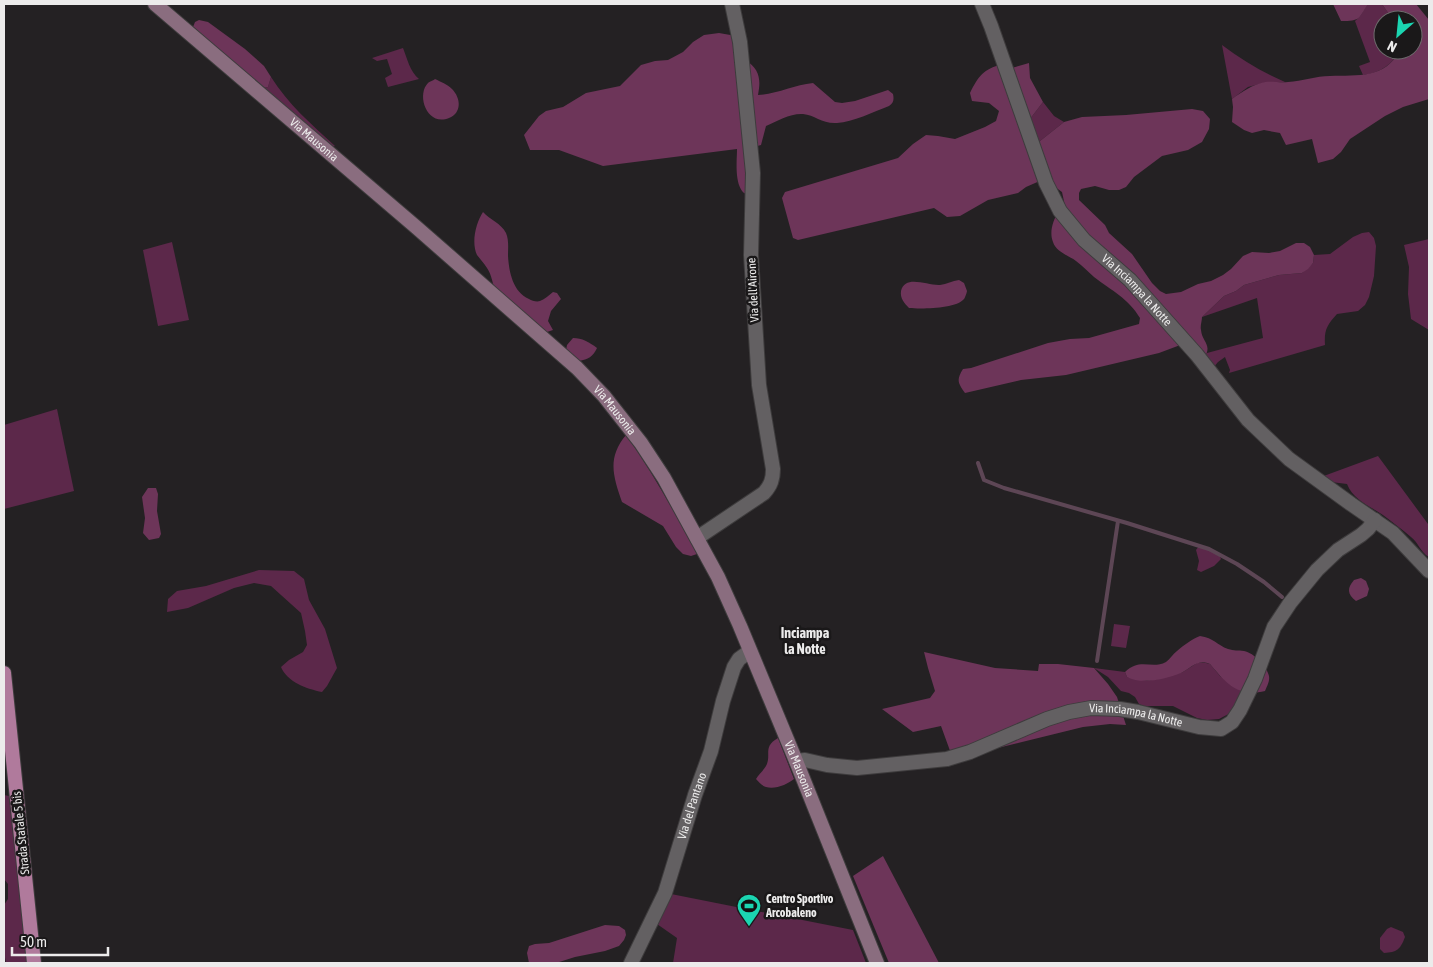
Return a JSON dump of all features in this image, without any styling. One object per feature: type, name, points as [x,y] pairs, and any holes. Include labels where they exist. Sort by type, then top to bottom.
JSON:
[{"type":"main road","name":"Via Mausonia","points":[[156,4],[577,368],[604,396],[641,443],[664,478],[718,577],[796,761],[877,963]]},
{"type":"main road","name":"Strada Statale 5 bis","points":[[4,673],[34,963]]},
{"type":"street","name":"Via dell'Airone","points":[[697,538],[764,492],[771,484],[774,469],[759,385],[752,255],[753,173],[740,42],[732,4]]},
{"type":"street","name":"Via Inciampa la Notte","points":[[982,4],[1046,183],[1060,211],[1084,240],[1130,280],[1197,354],[1248,420],[1289,458],[1394,532],[1429,571]]},
{"type":"street","name":"Via Inciampa la Notte","points":[[796,761],[805,760],[826,765],[858,768],[947,759],[970,752],[1047,718],[1091,708],[1120,709],[1198,727],[1221,728],[1232,722],[1240,710],[1255,679],[1274,627],[1290,603],[1317,570],[1338,550],[1361,536],[1375,520]]},
{"type":"street","name":"Via del Pantano","points":[[631,963],[665,893],[695,795],[711,752],[734,667],[739,659],[750,651]]},
{"type":"shaded area","points":[[1333,4],[1368,4],[1356,20],[1341,21]]},
{"type":"shaded area","points":[[1368,4],[1382,4],[1386,10],[1373,10],[1373,60],[1394,60],[1375,72],[1363,75],[1359,66],[1370,62],[1355,21]]},
{"type":"shaded area","points":[[1382,4],[1416,4],[1421,10],[1386,10]]},
{"type":"shaded area","points":[[1423,13],[1429,20],[1429,99],[1403,107],[1385,116],[1350,139],[1341,152],[1333,159],[1318,163],[1312,139],[1286,145],[1280,133],[1264,130],[1252,133],[1232,122],[1232,99],[1256,85],[1265,82],[1285,82],[1325,76],[1370,74],[1387,66],[1393,60],[1423,60]]},
{"type":"shaded area","points":[[199,20],[208,22],[245,49],[264,66],[271,77],[268,87],[263,88],[193,27],[195,22]]},
{"type":"shaded area","points":[[719,33],[736,36],[751,196],[744,193],[739,184],[737,149],[603,166],[559,150],[530,150],[524,135],[539,116],[546,111],[563,107],[586,93],[620,86],[641,65],[668,60],[683,52],[704,35]]},
{"type":"shaded area","points":[[1222,45],[1252,65],[1285,82],[1267,82],[1248,87],[1232,99]]},
{"type":"shaded area","points":[[403,48],[411,69],[419,79],[388,87],[385,78],[392,74],[387,59],[377,61],[372,58]]},
{"type":"shaded area","points":[[745,60],[754,67],[758,75],[758,95],[813,83],[835,102],[855,101],[888,90],[893,94],[893,101],[889,106],[856,119],[837,123],[827,122],[803,114],[789,116],[766,126],[761,145],[754,147]]},
{"type":"shaded area","points":[[1029,63],[1030,78],[1043,102],[1030,119],[1008,69]]},
{"type":"shaded area","points":[[1002,64],[1042,180],[1018,193],[988,200],[960,216],[947,217],[934,208],[798,240],[793,238],[782,198],[785,192],[898,158],[926,135],[955,139],[996,121],[999,111],[989,103],[972,101],[970,93],[982,74]]},
{"type":"shaded area","points":[[271,77],[292,105],[335,146],[331,147],[263,88],[268,87]]},
{"type":"shaded area","points":[[435,79],[450,87],[457,97],[459,105],[453,116],[441,120],[430,114],[424,102],[425,88],[428,83]]},
{"type":"shaded area","points":[[1043,102],[1054,116],[1064,122],[1035,145],[1030,119]]},
{"type":"shaded area","points":[[1192,109],[1203,111],[1210,119],[1209,129],[1202,142],[1188,150],[1162,156],[1134,177],[1126,187],[1119,190],[1109,190],[1095,186],[1081,189],[1079,200],[1105,225],[1109,233],[1132,254],[1152,283],[1166,294],[1181,292],[1198,284],[1211,281],[1223,275],[1243,256],[1252,252],[1269,253],[1280,251],[1296,243],[1304,243],[1310,247],[1314,255],[1313,263],[1302,273],[1279,275],[1244,285],[1224,296],[1202,317],[1201,330],[1207,347],[1204,358],[1085,239],[1065,206],[1062,192],[1048,182],[1035,145],[1064,122],[1082,117]]},
{"type":"shaded area","points":[[483,212],[506,233],[509,268],[519,292],[534,301],[542,300],[553,292],[557,293],[561,299],[551,311],[548,321],[553,330],[547,332],[494,287],[485,264],[477,255],[474,244],[476,227]]},
{"type":"shaded area","points":[[1058,212],[1183,344],[1159,353],[1066,375],[1021,380],[965,393],[959,381],[959,376],[963,369],[1048,343],[1089,338],[1139,324],[1140,318],[1125,300],[1076,261],[1059,251],[1052,238],[1053,223]]},
{"type":"shaded area","points":[[1369,232],[1374,238],[1376,246],[1374,276],[1369,297],[1365,305],[1358,311],[1337,314],[1327,328],[1325,345],[1229,373],[1230,370],[1225,357],[1213,368],[1204,358],[1207,353],[1263,338],[1257,298],[1202,317],[1224,296],[1244,285],[1279,275],[1302,273],[1313,263],[1314,255],[1330,254],[1353,237]]},
{"type":"shaded area","points":[[1429,239],[1429,330],[1411,319],[1408,294],[1409,267],[1404,245]]},
{"type":"shaded area","points":[[172,242],[189,320],[158,326],[143,250]]},
{"type":"shaded area","points":[[959,280],[964,283],[967,292],[964,299],[954,305],[938,308],[909,308],[902,298],[901,291],[907,283],[918,282],[940,285]]},
{"type":"shaded area","points":[[573,338],[585,341],[597,348],[594,354],[579,361],[566,350],[567,345]]},
{"type":"shaded area","points":[[57,409],[74,491],[4,509],[4,425]]},
{"type":"shaded area","points":[[626,435],[655,479],[697,554],[691,556],[683,554],[676,547],[663,526],[622,502],[614,475],[614,459],[620,443]]},
{"type":"shaded area","points":[[1378,456],[1429,524],[1429,557],[1414,539],[1353,494],[1347,484],[1331,482],[1321,477]]},
{"type":"shaded area","points":[[148,488],[156,488],[158,494],[157,511],[161,534],[159,538],[149,540],[143,533],[145,518],[142,497]]},
{"type":"shaded area","points":[[1199,546],[1218,553],[1221,559],[1214,566],[1201,572],[1197,570],[1199,561],[1196,550]]},
{"type":"shaded area","points":[[259,570],[294,571],[304,579],[309,600],[325,629],[337,668],[322,692],[304,687],[293,681],[281,667],[303,652],[307,645],[301,613],[271,586],[254,583],[234,588],[188,608],[167,612],[168,599],[177,591],[206,586]]},
{"type":"shaded area","points":[[1361,578],[1366,581],[1369,589],[1367,596],[1356,601],[1351,596],[1349,588],[1354,580]]},
{"type":"shaded area","points":[[1114,624],[1130,626],[1126,648],[1111,646]]},
{"type":"shaded area","points":[[1200,636],[1209,638],[1228,649],[1248,652],[1256,657],[1268,672],[1269,682],[1265,691],[1256,693],[1240,691],[1227,683],[1210,664],[1205,663],[1198,663],[1181,673],[1161,679],[1140,681],[1127,677],[1125,672],[1136,665],[1156,665],[1166,662],[1191,640]]},
{"type":"shaded area","points":[[924,652],[995,668],[1038,671],[1039,664],[1058,664],[1094,668],[1117,697],[1126,725],[1110,724],[1083,727],[953,759],[941,726],[913,732],[882,709],[930,698],[935,691]]},
{"type":"shaded area","points":[[1197,663],[1210,664],[1220,676],[1242,692],[1236,710],[1219,719],[1207,720],[1197,718],[1173,706],[1144,706],[1139,704],[1135,697],[1129,693],[1121,691],[1108,677],[1094,668],[1125,672],[1127,677],[1147,681],[1183,672]]},
{"type":"shaded area","points":[[778,738],[794,779],[781,786],[766,787],[756,779],[768,762],[770,745]]},
{"type":"shaded area","points":[[4,795],[9,796],[27,963],[6,963],[4,952],[4,905],[8,899],[8,884],[4,879]]},
{"type":"shaded area","points":[[883,856],[939,963],[889,963],[853,876]]},
{"type":"shaded area","name":"Centro Sportivo Arcobaleno","points":[[671,894],[853,930],[866,963],[673,963],[677,938],[657,924]]},
{"type":"shaded area","points":[[605,925],[619,926],[625,930],[626,935],[619,946],[556,963],[529,963],[527,953],[529,946],[549,943]]},
{"type":"shaded area","points":[[1391,927],[1403,932],[1405,937],[1398,949],[1384,953],[1380,949],[1380,938]]},
{"type":"waterway","points":[[978,463],[984,480],[1004,488],[1127,523],[1209,549],[1237,564],[1282,597]]},
{"type":"waterway","points":[[1097,661],[1118,521]]},
{"type":"place","name":"Centro Sportivo Arcobaleno","points":[[749,927]]},
{"type":"district","name":"Inciampa la Notte","points":[[805,642]]}]
